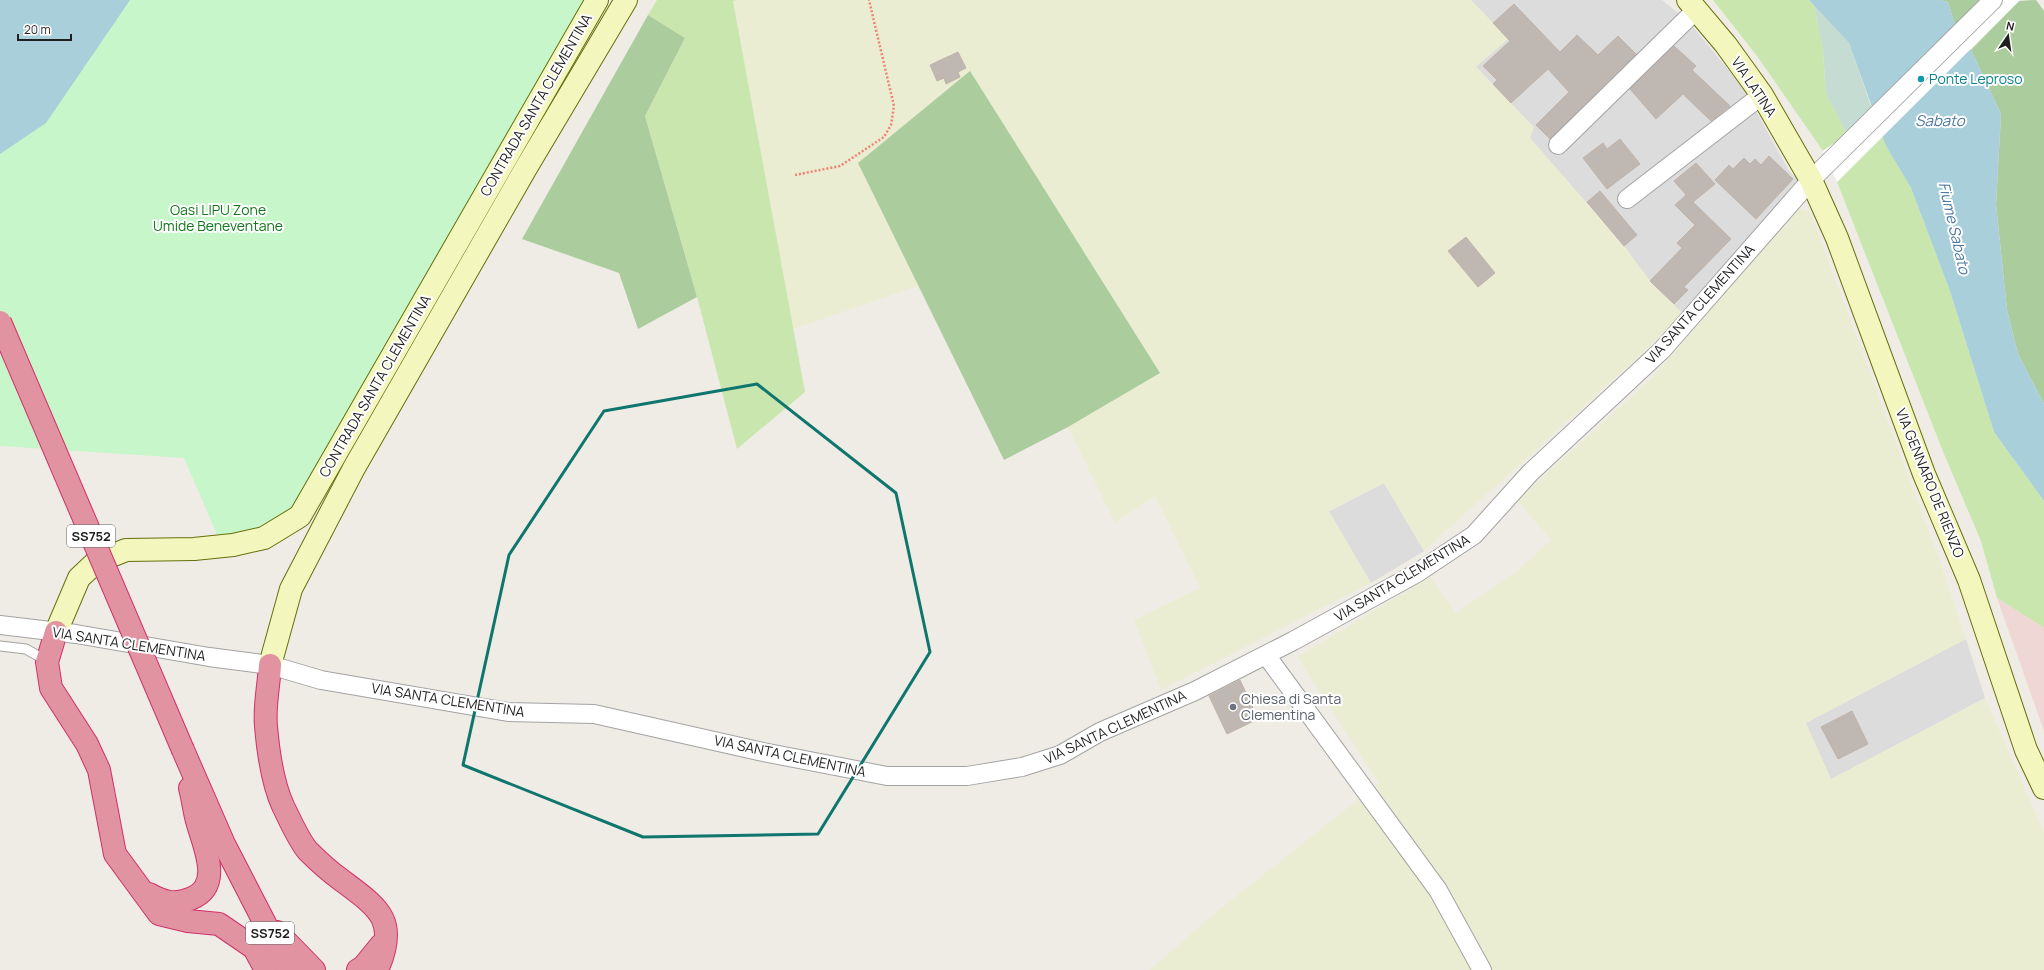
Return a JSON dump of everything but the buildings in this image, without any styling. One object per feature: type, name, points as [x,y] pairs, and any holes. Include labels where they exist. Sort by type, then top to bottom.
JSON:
[{"type":"highway","name":"SS752","points":[[0,322],[183,750],[250,896],[289,970]]},
{"type":"highway","points":[[56,632],[47,662],[51,688],[87,744],[99,770],[115,854],[158,914],[188,921],[219,924],[254,948],[266,970]]},
{"type":"highway","points":[[270,665],[266,724],[272,769],[282,804],[307,850],[340,879],[372,903],[381,915],[385,929],[385,940],[384,951],[377,970]]},
{"type":"highway","points":[[132,879],[149,894],[169,903],[185,901],[193,898],[203,892],[207,882],[210,867],[197,820],[183,750]]},
{"type":"highway","points":[[250,896],[277,932],[314,970]]},
{"type":"highway","points":[[358,970],[363,967],[385,940]]},
{"type":"street","name":"CONTRADA SANTA CLEMENTINA","points":[[56,632],[79,578],[96,562],[126,550],[194,549],[233,545],[264,538],[300,516],[597,0]]},
{"type":"street","name":"CONTRADA SANTA CLEMENTINA","points":[[270,665],[291,589],[354,468],[526,168],[626,0]]},
{"type":"street","name":"VIA SANTA CLEMENTINA","points":[[0,625],[76,634],[209,657],[270,665],[321,680],[508,712],[594,714],[763,752],[887,776],[967,776],[1022,768],[1060,755],[1100,732],[1195,691],[1266,655],[1417,573],[1474,535],[1530,473],[1662,350],[1812,180],[1993,0]]},
{"type":"street","name":"VIA LATINA","points":[[1692,4],[1726,45],[1762,95],[1812,180]]},
{"type":"street","points":[[1558,145],[1692,4]]},
{"type":"street","points":[[1627,199],[1762,95]]},
{"type":"street","name":"VIA GENNARO DE RIENZO","points":[[1812,180],[1837,238],[1924,474],[1969,580],[2026,750],[2044,788]]},
{"type":"street","points":[[1266,655],[1438,890],[1482,970]]},
{"type":"lane","points":[[0,646],[26,649],[47,662]]},
{"type":"path","points":[[795,175],[840,166],[884,137],[892,125],[894,106],[868,0]]},
{"type":"highlighted area","points":[[757,384],[896,493],[930,652],[818,834],[643,837],[463,765],[509,555],[604,411]]},
{"type":"shaded area","points":[[1471,0],[1662,0],[1689,22],[1744,89],[1789,171],[1799,181],[1684,315],[1650,281],[1624,246],[1529,137],[1511,103],[1476,67],[1493,23]]},
{"type":"shaded area","points":[[1384,483],[1424,551],[1371,583],[1328,512]]},
{"type":"shaded area","points":[[1997,598],[2044,628],[2044,731]]},
{"type":"shaded area","points":[[1966,639],[1985,698],[1831,780],[1805,723]]},
{"type":"green space","name":"Oasi LIPU Zone Umide Beneventane","points":[[0,0],[595,0],[305,509],[272,532],[219,539],[184,458],[0,446]]},
{"type":"green space","points":[[657,0],[737,0],[733,1],[805,392],[737,449],[697,297],[645,116],[685,38],[648,15]]},
{"type":"green space","points":[[1471,0],[1508,39],[1476,67],[1534,127],[1530,138],[1624,246],[1650,281],[1684,315],[1424,551],[1384,483],[1329,511],[1371,583],[1161,690],[1134,620],[1200,588],[1155,496],[1115,523],[1068,427],[1160,373],[858,163],[918,286],[793,329],[733,1]]},
{"type":"green space","points":[[1713,0],[1809,0],[1814,5],[1823,50],[1826,94],[1847,134],[1823,151],[1757,56]]},
{"type":"green space","points":[[1940,0],[1981,0],[1955,25],[1948,2]]},
{"type":"green space","points":[[2036,0],[2044,11],[2044,404],[2018,354],[2007,310],[1996,204],[2001,114],[1971,50],[2019,1]]},
{"type":"green space","points":[[1814,5],[1849,43],[1872,109],[1847,134],[1826,94],[1823,50]]},
{"type":"green space","points":[[648,15],[685,38],[645,116],[697,297],[638,329],[619,273],[522,239]]},
{"type":"green space","points":[[970,71],[1160,373],[1068,427],[1004,460],[858,163]]},
{"type":"green space","points":[[1883,136],[1886,146],[1911,188],[1950,291],[1994,432],[2044,501],[2044,628],[1997,598],[1981,541],[1944,454],[1837,182]]},
{"type":"green space","points":[[1797,208],[1810,212],[1941,564],[1966,639],[1806,723],[1831,779],[1985,698],[2044,832],[2044,970],[1150,970],[1215,913],[1379,783],[1297,657],[1430,577],[1456,613],[1515,573],[1551,540],[1517,500],[1650,380]]},
{"type":"water","points":[[0,0],[130,0],[46,123],[0,154]]},
{"type":"water","name":"Sabato","points":[[1809,0],[1940,0],[1948,2],[1955,25],[1971,50],[2001,114],[1996,204],[2007,310],[2018,354],[2044,404],[2044,501],[1994,432],[1950,291],[1911,188],[1886,146],[1849,43]]},
{"type":"pier","name":"Ponte Leproso","points":[[1981,0],[2020,0],[1837,182],[1823,151],[1847,134]]},
{"type":"place","name":"Ponte Leproso","points":[[1921,79]]},
{"type":"place","name":"Chiesa di Santa Clementina","points":[[1233,707]]},
{"type":"water label","name":"Fiume Sabato","points":[[1954,228]]}]
